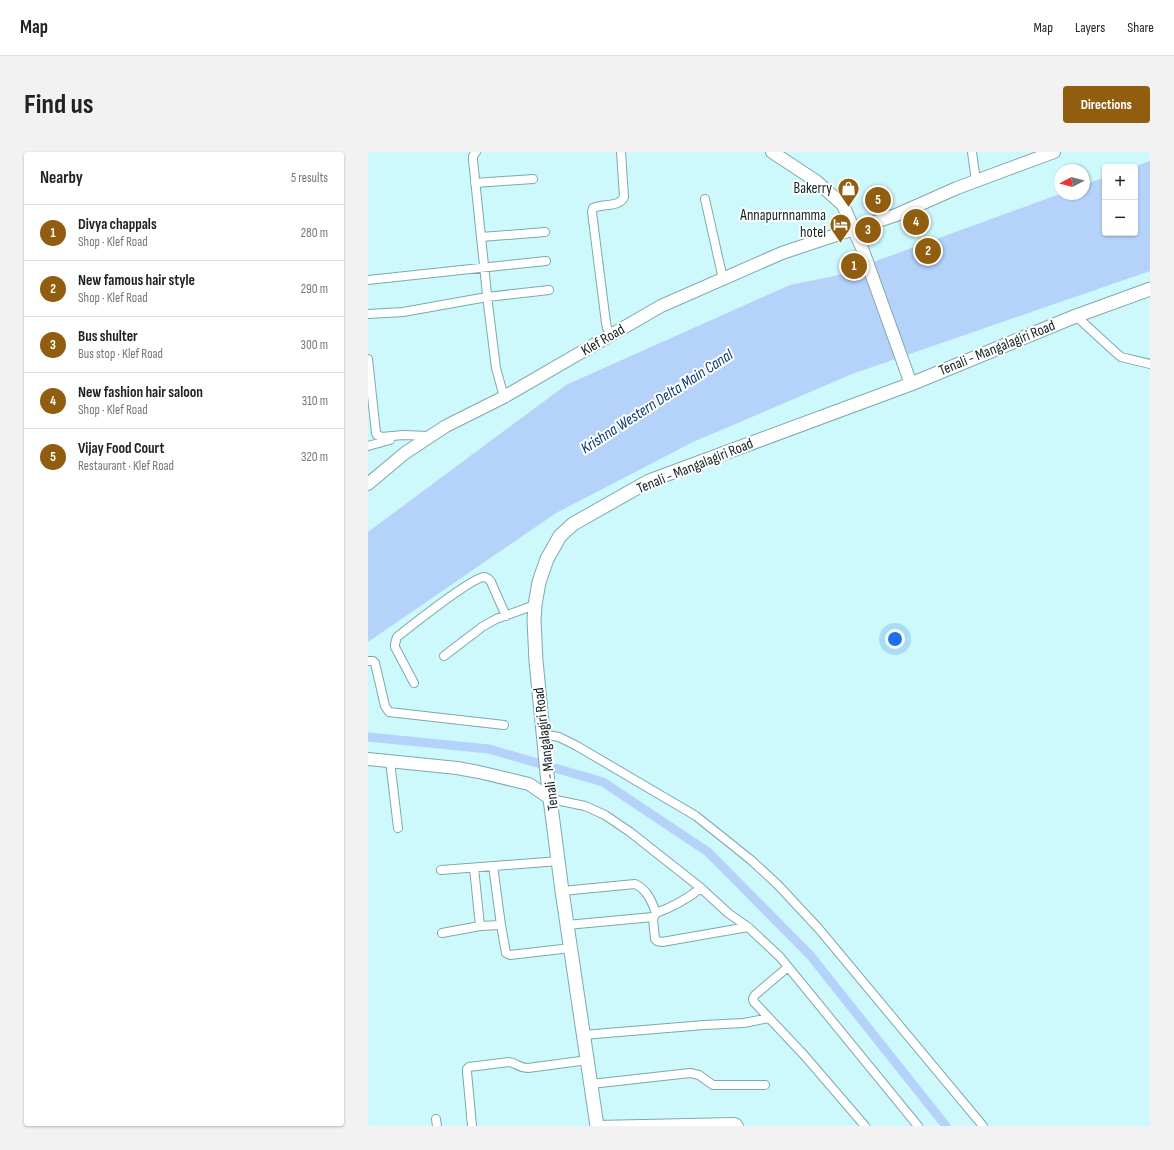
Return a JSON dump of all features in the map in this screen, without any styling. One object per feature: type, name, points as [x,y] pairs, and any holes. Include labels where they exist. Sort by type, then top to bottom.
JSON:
[{"type":"main road","points":[[772,152],[816,181],[843,205],[862,248],[912,384]]},
{"type":"main road","name":"Klef Road","points":[[368,484],[405,453],[446,426],[504,397],[662,306],[782,253],[896,216],[957,188],[1054,152]]},
{"type":"main road","name":"Tenali - Mangalagiri Road","points":[[597,1125],[562,890],[548,783],[536,661],[534,620],[539,582],[547,559],[560,536],[573,524],[649,481],[912,384],[1076,316],[1150,289]]},
{"type":"main road","points":[[368,759],[457,768],[479,772],[529,784],[551,799]]},
{"type":"street","points":[[476,152],[473,156],[475,183],[487,297],[496,368],[504,397]]},
{"type":"street","points":[[612,335],[607,328],[606,323],[592,212],[593,208],[597,206],[618,203],[622,201],[624,197],[622,152]]},
{"type":"street","points":[[972,152],[976,181]]},
{"type":"street","points":[[475,183],[533,179]]},
{"type":"street","points":[[705,199],[723,279]]},
{"type":"street","points":[[481,237],[545,232]]},
{"type":"street","points":[[368,280],[546,261]]},
{"type":"street","points":[[368,314],[404,312],[487,297],[549,290]]},
{"type":"street","points":[[1076,316],[1121,357],[1150,364]]},
{"type":"street","points":[[368,359],[377,435],[382,437],[407,435],[431,436]]},
{"type":"street","points":[[368,446],[407,435]]},
{"type":"street","points":[[414,683],[395,647],[397,637],[466,585],[481,578],[488,578],[506,616]]},
{"type":"street","points":[[444,656],[482,627],[496,619],[535,605]]},
{"type":"street","points":[[368,661],[373,661],[375,663],[385,706],[389,712],[504,725]]},
{"type":"street","points":[[543,736],[559,737],[577,746],[687,809],[751,860],[778,885],[820,930],[983,1126]]},
{"type":"street","points":[[390,761],[398,828]]},
{"type":"street","points":[[551,799],[585,806],[605,815],[630,832],[701,888],[728,913],[748,927],[780,957],[915,1125]]},
{"type":"street","points":[[441,870],[559,861]]},
{"type":"street","points":[[494,866],[501,925],[505,951],[507,954],[571,948]]},
{"type":"street","points":[[474,868],[480,926]]},
{"type":"street","points":[[562,890],[635,884],[641,887],[652,901],[655,915],[652,919],[655,939],[659,942],[748,927]]},
{"type":"street","points":[[567,924],[655,915],[683,902],[701,888]]},
{"type":"street","points":[[442,933],[480,926],[501,925]]},
{"type":"street","points":[[788,968],[753,997],[754,1002],[804,1055],[865,1126]]},
{"type":"street","points":[[583,1035],[744,1023],[769,1018]]},
{"type":"street","points":[[472,1126],[467,1068],[509,1062],[512,1062],[520,1067],[528,1068],[588,1060]]},
{"type":"street","points":[[591,1084],[690,1073],[699,1075],[712,1085],[764,1085]]},
{"type":"street","points":[[597,1125],[734,1122],[739,1126]]},
{"type":"water","name":"Krishna Western Delta Main Canal","points":[[1150,161],[1150,271],[852,374],[693,442],[556,513],[368,642],[368,532],[566,385],[790,285],[835,276],[1054,196],[1054,200],[1090,200],[1090,183],[1102,178],[1102,236],[1138,236],[1138,165]]},
{"type":"waterway","points":[[368,737],[489,749],[603,782],[708,852],[810,955],[946,1126]]},
{"type":"place","name":"Vijay Food Court","points":[[878,200]]},
{"type":"place","name":"Bakerry","points":[[848,208]]},
{"type":"place","name":"New fashion hair saloon","points":[[916,222]]},
{"type":"place","name":"Bus shulter","points":[[868,230]]},
{"type":"place","name":"Annapurnnamma hotel","points":[[841,244]]},
{"type":"place","name":"New famous hair style","points":[[928,251]]},
{"type":"place","name":"Divya chappals","points":[[854,266]]}]
